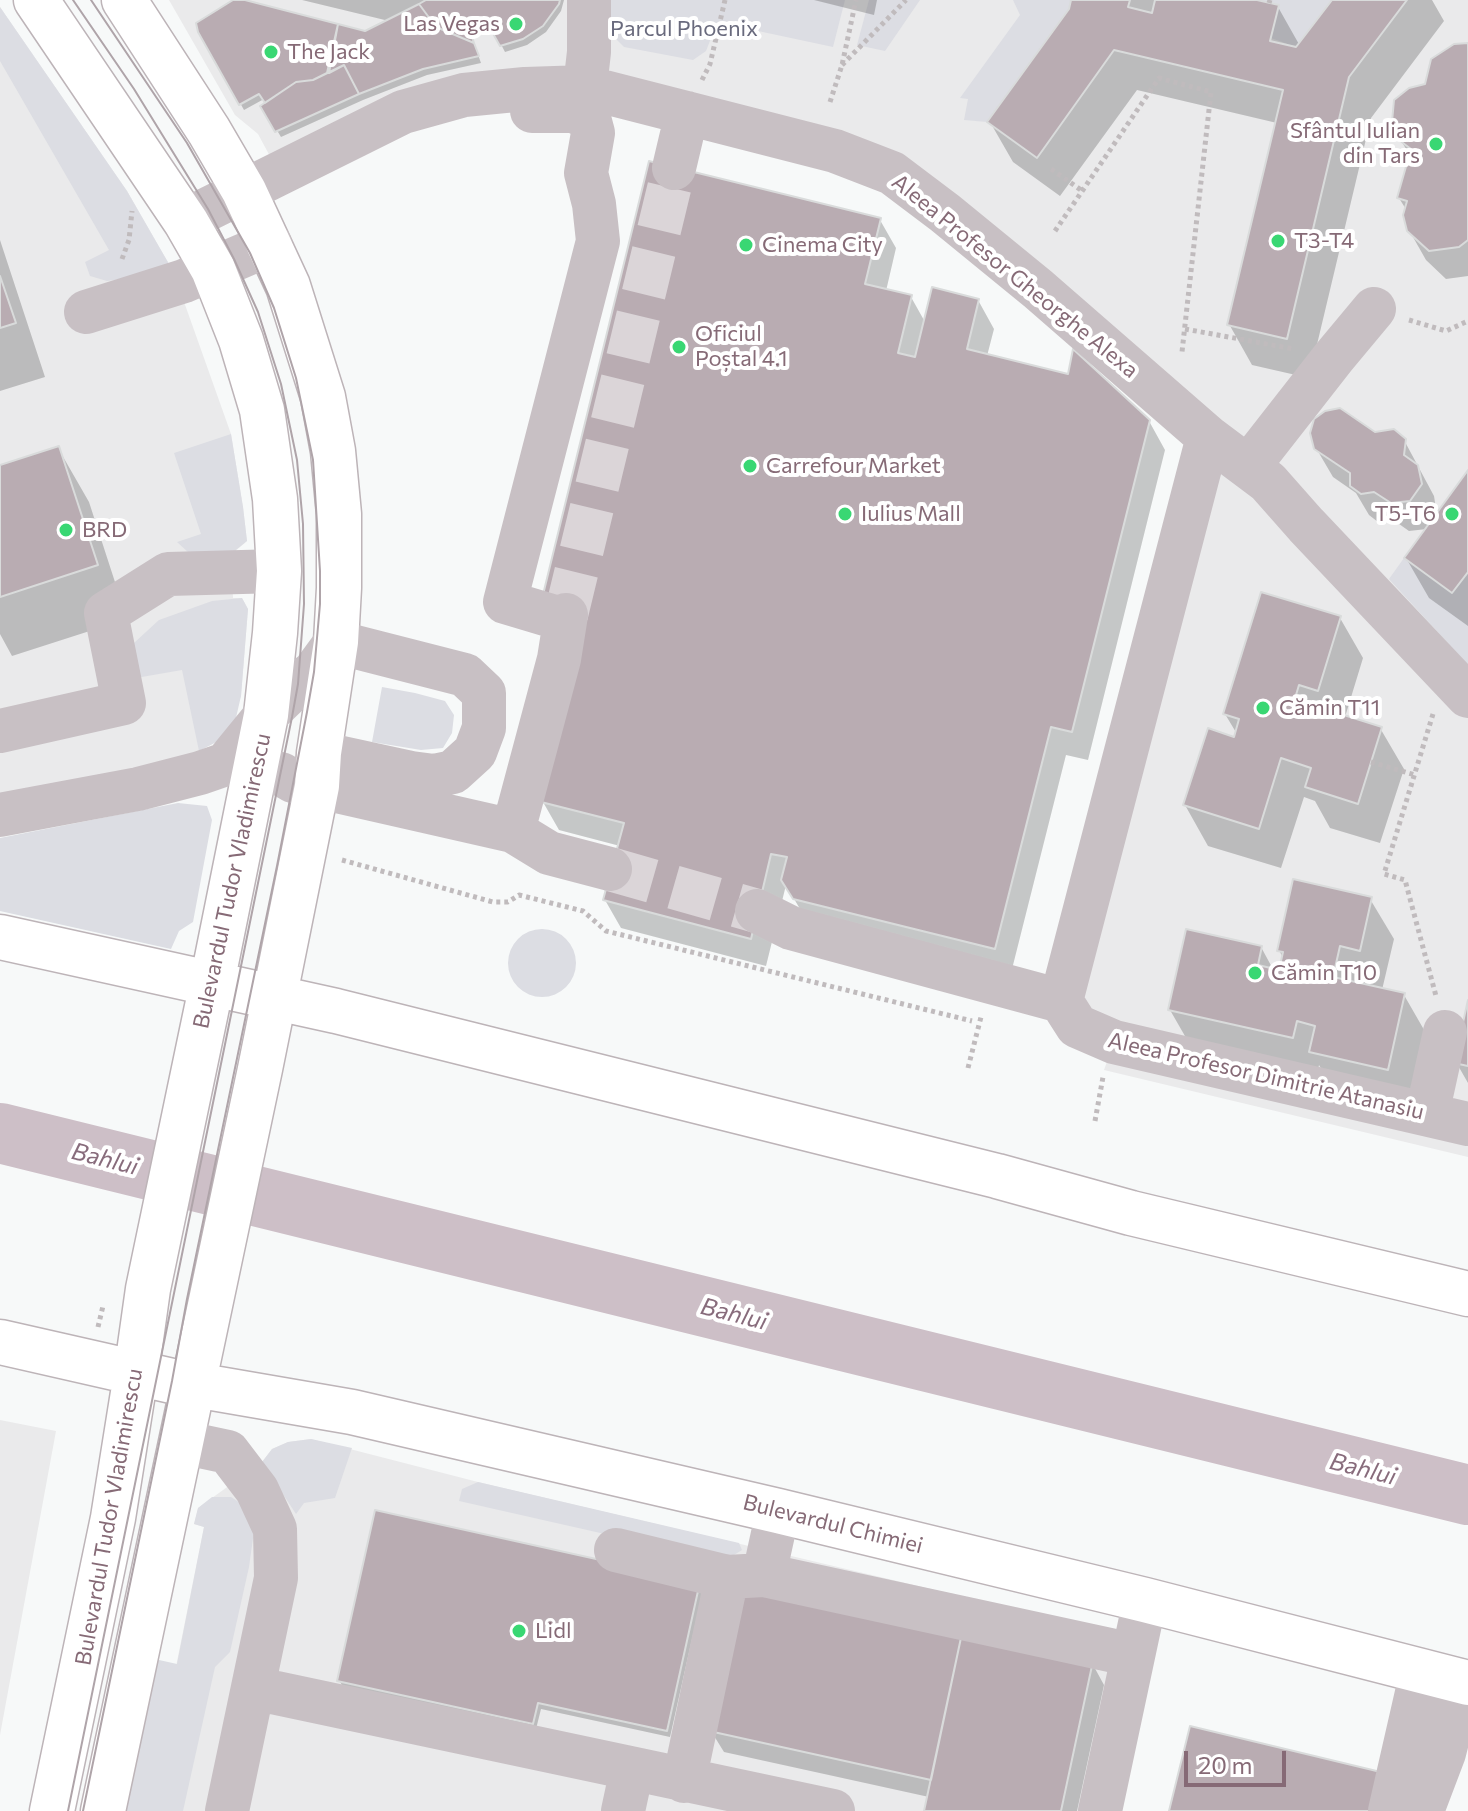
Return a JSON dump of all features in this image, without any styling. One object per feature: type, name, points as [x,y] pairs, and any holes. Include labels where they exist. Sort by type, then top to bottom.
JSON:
[{"type":"main road","name":"Bulevardul Tudor Vladimirescu","points":[[36,0],[186,222],[213,269],[241,340],[262,410],[275,499],[279,571],[266,715],[148,1289],[113,1518],[52,1811]]},
{"type":"main road","points":[[103,1811],[274,999],[318,770],[336,642],[339,588],[339,514],[333,451],[323,397],[288,286],[244,191],[124,0]]},
{"type":"main road","points":[[0,937],[336,1011],[997,1176],[1131,1213],[1468,1294]]},
{"type":"main road","name":"Bulevardul Chimiei","points":[[0,1342],[136,1374],[352,1412],[778,1511],[1451,1678]]},
{"type":"street","points":[[585,87],[589,0]]},
{"type":"street","name":"Aleea Profesor Gheorghe Alexa","points":[[186,222],[403,112],[464,95],[585,87],[835,151],[892,173],[945,213],[1038,289],[1208,437],[1268,482],[1460,687]]},
{"type":"street","points":[[403,112],[464,119],[500,113],[574,111],[589,118],[593,133],[586,173],[594,204],[598,241],[505,602],[565,618],[559,659],[513,831]]},
{"type":"street","points":[[674,168],[687,113]]},
{"type":"street","points":[[86,312],[184,281],[270,244]]},
{"type":"street","points":[[1248,467],[1374,309]]},
{"type":"street","points":[[757,911],[791,928],[1061,1001],[1208,437]]},
{"type":"street","points":[[0,731],[124,703],[106,613],[168,574],[279,571]]},
{"type":"street","points":[[0,815],[138,789],[226,764],[266,715],[314,672],[336,642],[465,675],[484,693],[484,728],[475,752],[453,772],[434,776],[318,770],[293,781],[281,774],[255,769]]},
{"type":"street","points":[[318,770],[513,831],[549,853],[610,869]]},
{"type":"street","name":"Aleea Profesor Dimitrie Atanasiu","points":[[1061,1001],[1077,1026],[1114,1042],[1448,1119]]},
{"type":"street","points":[[1445,1032],[1448,1119]]},
{"type":"street","points":[[228,1452],[240,1393]]},
{"type":"street","points":[[181,1442],[228,1452],[257,1490],[275,1529],[276,1578],[227,1811]]},
{"type":"street","points":[[684,1781],[745,1576],[778,1511]]},
{"type":"street","points":[[616,1550],[1133,1655]]},
{"type":"street","points":[[1100,1811],[1145,1600]]},
{"type":"street","points":[[1390,1811],[1451,1678]]},
{"type":"street","points":[[1422,1811],[1444,1753],[1451,1678]]},
{"type":"street","points":[[253,1688],[833,1811]]},
{"type":"street","points":[[623,1811],[632,1769]]},
{"type":"path","points":[[687,113],[710,64],[725,0]]},
{"type":"path","points":[[830,102],[842,65],[856,0]]},
{"type":"path","points":[[842,65],[906,0]]},
{"type":"path","points":[[1055,231],[1159,78],[1211,92],[1182,352]]},
{"type":"path","points":[[1051,169],[1081,190]]},
{"type":"path","points":[[1374,309],[1446,331],[1468,321]]},
{"type":"path","points":[[1185,329],[1334,357]]},
{"type":"path","points":[[1445,1032],[1405,880],[1384,874],[1438,698],[1460,687]]},
{"type":"path","points":[[1371,762],[1415,775]]},
{"type":"path","points":[[339,859],[493,902],[508,902],[519,895],[583,911],[606,931],[979,1025],[968,1068]]},
{"type":"path","points":[[1095,1121],[1104,1070]]},
{"type":"shaded area","points":[[169,0],[1468,0],[1468,1157],[1104,1070],[1114,1042],[1077,1026],[1208,436],[892,173],[525,89],[279,173],[258,134],[235,115]]},
{"type":"shaded area","points":[[0,7],[127,191],[169,264],[231,434],[247,541],[232,554],[233,598],[242,598],[248,609],[241,696],[220,740],[199,751],[0,815]]},
{"type":"shaded area","points":[[0,1420],[56,1431],[0,1735]]},
{"type":"shaded area","points":[[311,1439],[478,1482],[1058,1619],[1110,1664],[1079,1811],[147,1811],[204,1527],[194,1524],[198,1508],[262,1462],[272,1449],[288,1442]]},
{"type":"green space","name":"Parcul Phoenix","points":[[601,0],[845,0],[833,47],[744,28],[713,33],[706,51],[693,60],[624,47],[601,24]]},
{"type":"green space","points":[[869,0],[920,0],[885,51],[857,45]]},
{"type":"green space","points":[[1013,0],[1071,0],[1069,9],[987,122],[964,120],[968,99],[960,98],[1020,15]]},
{"type":"green space","points":[[1258,0],[1332,0],[1296,47],[1271,38],[1279,5]]},
{"type":"green space","points":[[0,7],[127,191],[169,264],[128,278],[107,281],[90,276],[85,262],[109,250],[0,61]]},
{"type":"green space","points":[[231,434],[247,541],[232,553],[188,552],[177,542],[201,534],[174,453]]},
{"type":"green space","points":[[1404,558],[1452,593],[1468,572],[1468,665],[1389,579]]},
{"type":"green space","points":[[242,598],[248,609],[241,696],[235,722],[220,740],[199,751],[182,670],[136,678],[134,643],[159,620],[212,601]]},
{"type":"green space","points":[[382,687],[445,701],[454,715],[452,733],[443,748],[421,750],[372,742]]},
{"type":"green space","points":[[178,803],[207,806],[212,820],[193,922],[179,931],[171,949],[0,911],[0,838]]},
{"type":"green space","points":[[542,929],[566,939],[576,963],[566,987],[542,997],[518,987],[508,963],[518,939]]},
{"type":"green space","points":[[311,1439],[352,1448],[335,1498],[304,1503],[296,1514],[262,1462],[272,1449],[288,1442]]},
{"type":"green space","points":[[478,1482],[739,1543],[742,1550],[724,1561],[459,1501],[462,1489]]},
{"type":"green space","points":[[212,1497],[231,1497],[245,1506],[255,1524],[230,1652],[215,1667],[183,1811],[114,1811],[146,1672],[159,1660],[177,1664],[204,1527],[194,1524],[198,1508]]},
{"type":"building","name":"The Jack","points":[[233,0],[245,0],[338,24],[327,73],[313,80],[296,82],[265,103],[259,94],[239,105],[198,32],[196,23]]},
{"type":"building","name":"Las Vegas","points":[[426,0],[560,0],[543,26],[523,39],[500,46],[486,21],[469,28],[474,43],[436,27],[419,4]]},
{"type":"building","name":"T3-T4","points":[[1071,0],[1130,0],[1128,7],[1152,13],[1155,0],[1257,0],[1279,5],[1270,41],[1296,47],[1332,0],[1407,0],[1349,77],[1287,339],[1227,325],[1283,90],[1114,50],[1037,158],[987,122],[1069,9]]},
{"type":"building","points":[[419,4],[436,27],[474,43],[479,56],[423,69],[359,94],[344,65],[329,73],[338,24],[365,31]]},
{"type":"building","name":"Sfântul Iulian din Tars","points":[[1468,43],[1468,240],[1459,247],[1429,251],[1407,231],[1403,215],[1407,201],[1397,198],[1411,149],[1399,140],[1392,122],[1394,100],[1409,88],[1425,84],[1431,59],[1454,44]]},
{"type":"building","points":[[344,65],[359,94],[275,132],[260,106],[296,82],[313,80]]},
{"type":"building","name":"Iulius Mall","points":[[649,161],[881,218],[865,284],[912,295],[898,353],[915,357],[932,287],[979,299],[967,349],[1068,374],[1073,349],[1150,420],[1072,732],[1051,727],[995,949],[793,899],[781,880],[787,857],[771,854],[751,939],[603,900],[624,823],[541,802],[580,619],[540,607]]},
{"type":"building","points":[[0,276],[16,323],[0,328]]},
{"type":"building","points":[[1340,408],[1375,432],[1394,429],[1406,439],[1404,455],[1418,465],[1422,484],[1410,501],[1391,503],[1374,492],[1361,494],[1350,486],[1350,473],[1314,449],[1310,433],[1314,419],[1325,411]]},
{"type":"building","points":[[59,446],[98,565],[0,597],[0,465]]},
{"type":"building","name":"T5-T6","points":[[1468,470],[1468,572],[1452,593],[1404,558]]},
{"type":"building","name":"Cămin T11","points":[[1261,592],[1341,616],[1318,691],[1299,685],[1293,705],[1310,711],[1312,705],[1382,727],[1358,804],[1305,787],[1311,768],[1281,758],[1259,829],[1183,805],[1208,728],[1234,737],[1239,719],[1223,714]]},
{"type":"building","name":"Cămin T10","points":[[1293,879],[1372,897],[1360,951],[1340,946],[1333,977],[1405,993],[1388,1070],[1309,1052],[1315,1026],[1297,1021],[1293,1038],[1168,1010],[1186,929],[1262,946],[1258,965],[1279,970],[1283,952],[1277,951]]},
{"type":"building","points":[[1468,1000],[1468,1066],[1454,1063]]},
{"type":"building","name":"Lidl","points":[[375,1510],[700,1582],[667,1731],[538,1703],[533,1724],[337,1681]]},
{"type":"building","points":[[741,1585],[962,1633],[931,1780],[709,1731]]},
{"type":"building","points":[[962,1633],[1093,1661],[1061,1811],[924,1811]]},
{"type":"building","points":[[1190,1726],[1389,1774],[1380,1811],[1169,1811]]},
{"type":"waterway","name":"Bahlui","points":[[0,1133],[1468,1495]]},
{"type":"tunnel","points":[[566,615],[674,168]]},
{"type":"tunnel","points":[[610,869],[757,911]]},
{"type":"tram line","points":[[68,1811],[292,717],[298,684],[304,604],[303,524],[297,460],[281,384],[258,312],[208,209],[134,89],[73,0]]},
{"type":"tram line","points":[[83,1811],[277,866],[314,672],[320,604],[313,460],[296,378],[274,308],[250,253],[187,143],[91,0]]},
{"type":"place","name":"Las Vegas","points":[[516,24]]},
{"type":"place","name":"The Jack","points":[[271,52]]},
{"type":"place","name":"Sfântul Iulian din Tars","points":[[1436,144]]},
{"type":"place","name":"T3-T4","points":[[1278,241]]},
{"type":"place","name":"Cinema City","points":[[746,245]]},
{"type":"place","name":"Oficiul Poștal 4.1","points":[[679,347]]},
{"type":"place","name":"Carrefour Market","points":[[750,466]]},
{"type":"place","name":"Iulius Mall","points":[[845,514]]},
{"type":"place","name":"T5-T6","points":[[1452,514]]},
{"type":"place","name":"BRD","points":[[66,530]]},
{"type":"place","name":"Cămin T11","points":[[1263,708]]},
{"type":"place","name":"Cămin T10","points":[[1255,973]]},
{"type":"place","name":"Lidl","points":[[519,1631]]}]
